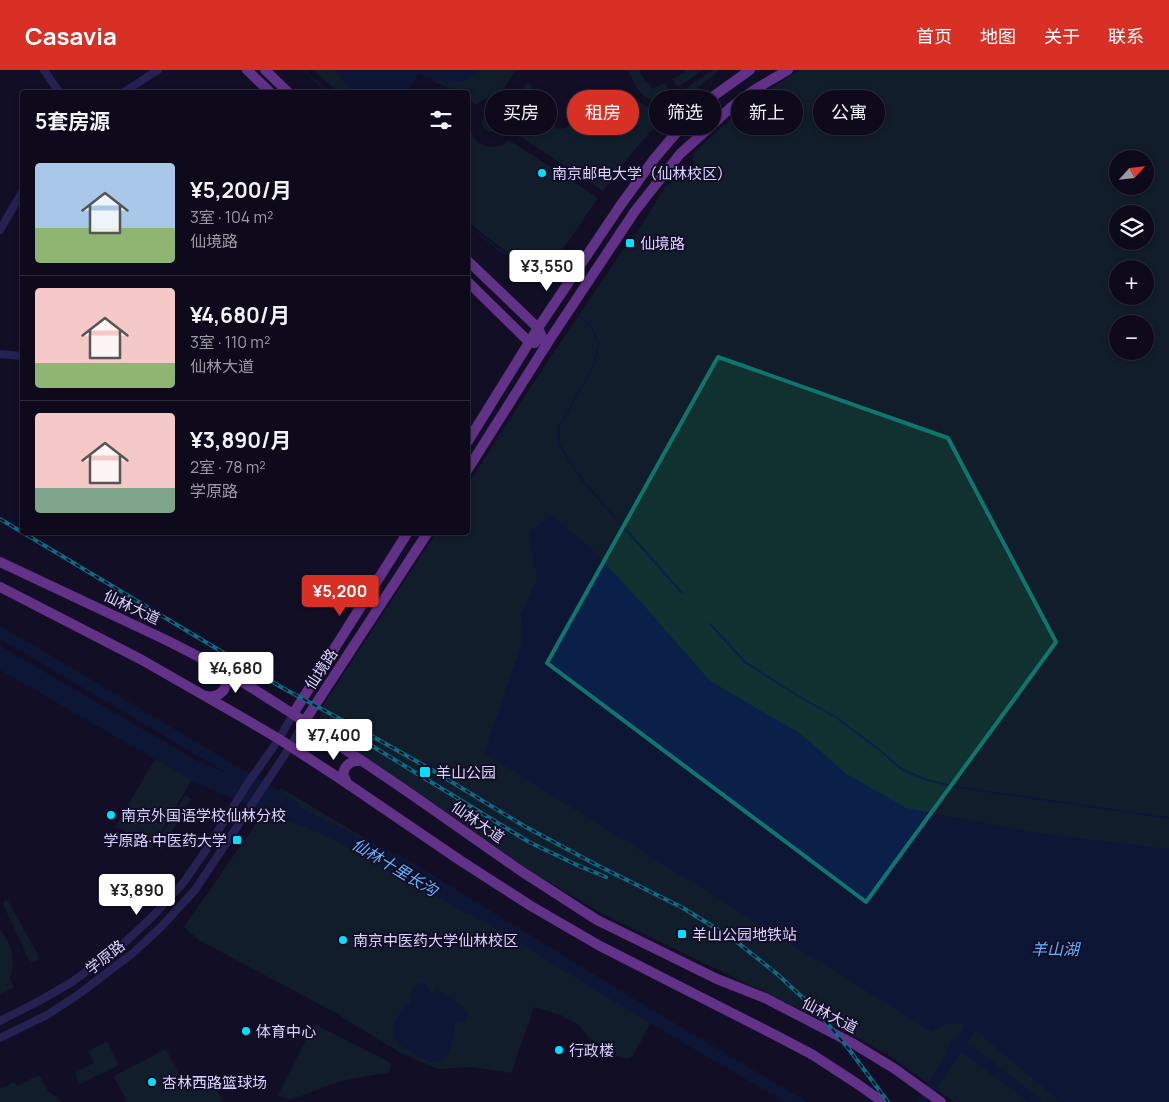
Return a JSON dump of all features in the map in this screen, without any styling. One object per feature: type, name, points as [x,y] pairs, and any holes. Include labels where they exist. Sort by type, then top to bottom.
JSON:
[{"type":"main road","points":[[247,70],[268,90]]},
{"type":"main road","points":[[265,70],[286,90]]},
{"type":"main road","points":[[470,438],[538,328],[654,159],[682,126],[716,95],[750,70]]},
{"type":"main road","points":[[470,466],[564,317],[635,211],[680,154],[730,108],[754,90],[788,70]]},
{"type":"main road","points":[[470,264],[538,328],[546,346]]},
{"type":"main road","points":[[470,284],[529,342],[546,346]]},
{"type":"main road","name":"仙境路","points":[[293,714],[402,535]]},
{"type":"main road","name":"仙境路","points":[[304,722],[426,535]]},
{"type":"main road","name":"仙林大道","points":[[0,562],[219,667],[293,714],[521,871],[597,920],[717,979],[765,998],[817,1024],[895,1069],[938,1100]]},
{"type":"main road","points":[[0,587],[142,660],[279,739],[531,906],[600,946],[814,1056],[883,1102]]},
{"type":"main road","points":[[205,696],[215,696],[225,688],[226,678],[224,672],[219,667]]},
{"type":"main road","points":[[347,784],[344,778],[344,768],[352,761],[362,761]]},
{"type":"street","points":[[44,70],[57,90]]},
{"type":"street","points":[[127,90],[158,70]]},
{"type":"street","points":[[0,230],[20,195]]},
{"type":"street","points":[[0,354],[20,356]]},
{"type":"street","name":"学原路","points":[[0,1021],[41,1000],[84,974],[122,945],[151,918],[184,882],[279,739],[293,714]]},
{"type":"street","name":"学原路","points":[[0,1038],[47,1015],[85,990],[133,953],[161,927],[194,890],[290,747],[304,722]]},
{"type":"highlighted area","points":[[718,357],[948,438],[1056,642],[866,902],[547,663]]},
{"type":"green space","points":[[314,70],[334,70],[352,90],[336,90]]},
{"type":"green space","points":[[479,70],[516,70],[503,90],[485,90],[485,99],[476,105],[470,100],[470,90],[453,90],[433,81],[461,82]]},
{"type":"green space","points":[[628,70],[639,70],[646,83],[648,82],[652,89],[665,83],[669,90],[649,90],[649,99],[639,91]]},
{"type":"green space","points":[[685,70],[703,70],[681,85],[676,85],[672,79],[685,72]]},
{"type":"green space","points":[[713,70],[720,70],[695,90],[685,90]]},
{"type":"green space","name":"羊山公园","points":[[800,70],[1169,70],[1169,1102],[954,1102],[890,1056],[851,1034],[603,914],[529,870],[425,797],[323,730],[320,714],[324,704],[435,535],[470,535],[470,481],[536,379],[633,235],[636,234],[665,187],[694,163],[692,159],[693,154],[713,135],[721,135],[721,127],[731,119],[731,135],[803,135],[803,90],[770,90]]},
{"type":"green space","points":[[526,84],[531,86],[533,90],[522,90]]},
{"type":"green space","points":[[639,102],[649,107],[649,134],[618,170],[603,191],[518,135],[557,135],[557,128],[567,127],[567,135],[639,135]]},
{"type":"green space","points":[[485,117],[485,129],[482,123]]},
{"type":"green space","points":[[470,129],[477,142],[484,146],[497,147],[509,140],[598,198],[547,272],[541,276],[529,270],[470,224]]},
{"type":"green space","points":[[157,756],[193,778],[151,849],[146,845],[147,843],[132,840],[122,828],[121,830],[115,827]]},
{"type":"green space","points":[[281,788],[656,1013],[633,1056],[627,1059],[617,1056],[614,1049],[605,1047],[589,1038],[579,1025],[561,1015],[534,1007],[511,1073],[472,1067],[437,1069],[399,1052],[334,1012],[199,940],[184,927]]},
{"type":"green space","points":[[185,795],[191,799],[161,850],[155,846]]},
{"type":"green space","points":[[5,900],[8,901],[38,955],[36,961],[32,962],[29,960],[3,904]]},
{"type":"green space","points":[[0,930],[12,952],[13,965],[10,978],[14,987],[0,994]]},
{"type":"green space","points":[[314,1024],[391,1063],[389,1073],[342,1081],[289,1099],[278,1095]]},
{"type":"green space","points":[[107,1041],[119,1065],[80,1084],[75,1073],[94,1063],[88,1051]]},
{"type":"green space","points":[[166,1049],[188,1092],[212,1080],[223,1102],[127,1102],[114,1076]]},
{"type":"green space","points":[[39,1075],[48,1091],[62,1102],[0,1102],[0,1089],[14,1082],[17,1086]]},
{"type":"water","points":[[334,70],[479,70],[466,80],[448,83],[438,80],[433,81],[419,73],[409,90],[352,90]]},
{"type":"water","name":"羊山湖","points":[[552,516],[589,546],[710,681],[801,734],[845,773],[906,808],[1039,833],[1169,849],[1169,1102],[1060,1102],[976,1031],[927,1102],[916,1102],[965,1025],[948,1024],[932,1032],[484,753],[522,643],[521,613],[537,579],[528,531]]},
{"type":"water","points":[[0,646],[196,760],[236,777],[408,860],[644,1005],[807,1102],[785,1102],[638,1016],[492,927],[326,836],[200,785],[0,670]]},
{"type":"water","points":[[419,982],[427,985],[432,995],[436,988],[445,993],[469,1014],[465,1021],[455,1023],[455,1031],[447,1058],[432,1063],[400,1046],[394,1038],[392,1028],[401,1010],[410,1002],[412,989]]},
{"type":"waterway","points":[[303,70],[327,90]]},
{"type":"waterway","points":[[470,228],[525,269],[556,296]]},
{"type":"waterway","points":[[573,310],[591,326],[599,344],[593,367],[559,426],[558,443],[582,480],[682,593]]},
{"type":"waterway","points":[[710,624],[745,662],[837,718],[881,751],[901,769],[927,780],[957,787],[1169,818]]},
{"type":"waterway","name":"仙林十里长沟","points":[[0,632],[295,807]]},
{"type":"waterway","name":"仙林十里长沟","points":[[953,1049],[956,1044],[966,1048],[1036,1102]]},
{"type":"railway","points":[[0,519],[20,531]]},
{"type":"railway","points":[[27,535],[281,687],[432,770],[524,826],[683,908],[733,939],[776,973],[815,1009],[848,1048],[888,1102]]},
{"type":"railway","points":[[341,727],[529,842],[606,877]]},
{"type":"place","name":"南京邮电大学（仙林校区）","points":[[542,173]]},
{"type":"place","name":"仙境路","points":[[630,243]]},
{"type":"place","name":"羊山公园","points":[[425,772]]},
{"type":"place","name":"南京外国语学校仙林分校","points":[[111,815]]},
{"type":"place","name":"学原路·中医药大学","points":[[237,840]]},
{"type":"place","name":"羊山公园地铁站","points":[[682,934]]},
{"type":"place","name":"南京中医药大学仙林校区","points":[[343,940]]},
{"type":"place","name":"体育中心","points":[[246,1031]]},
{"type":"place","name":"行政楼","points":[[559,1050]]},
{"type":"place","name":"杏林西路篮球场","points":[[152,1082]]}]
